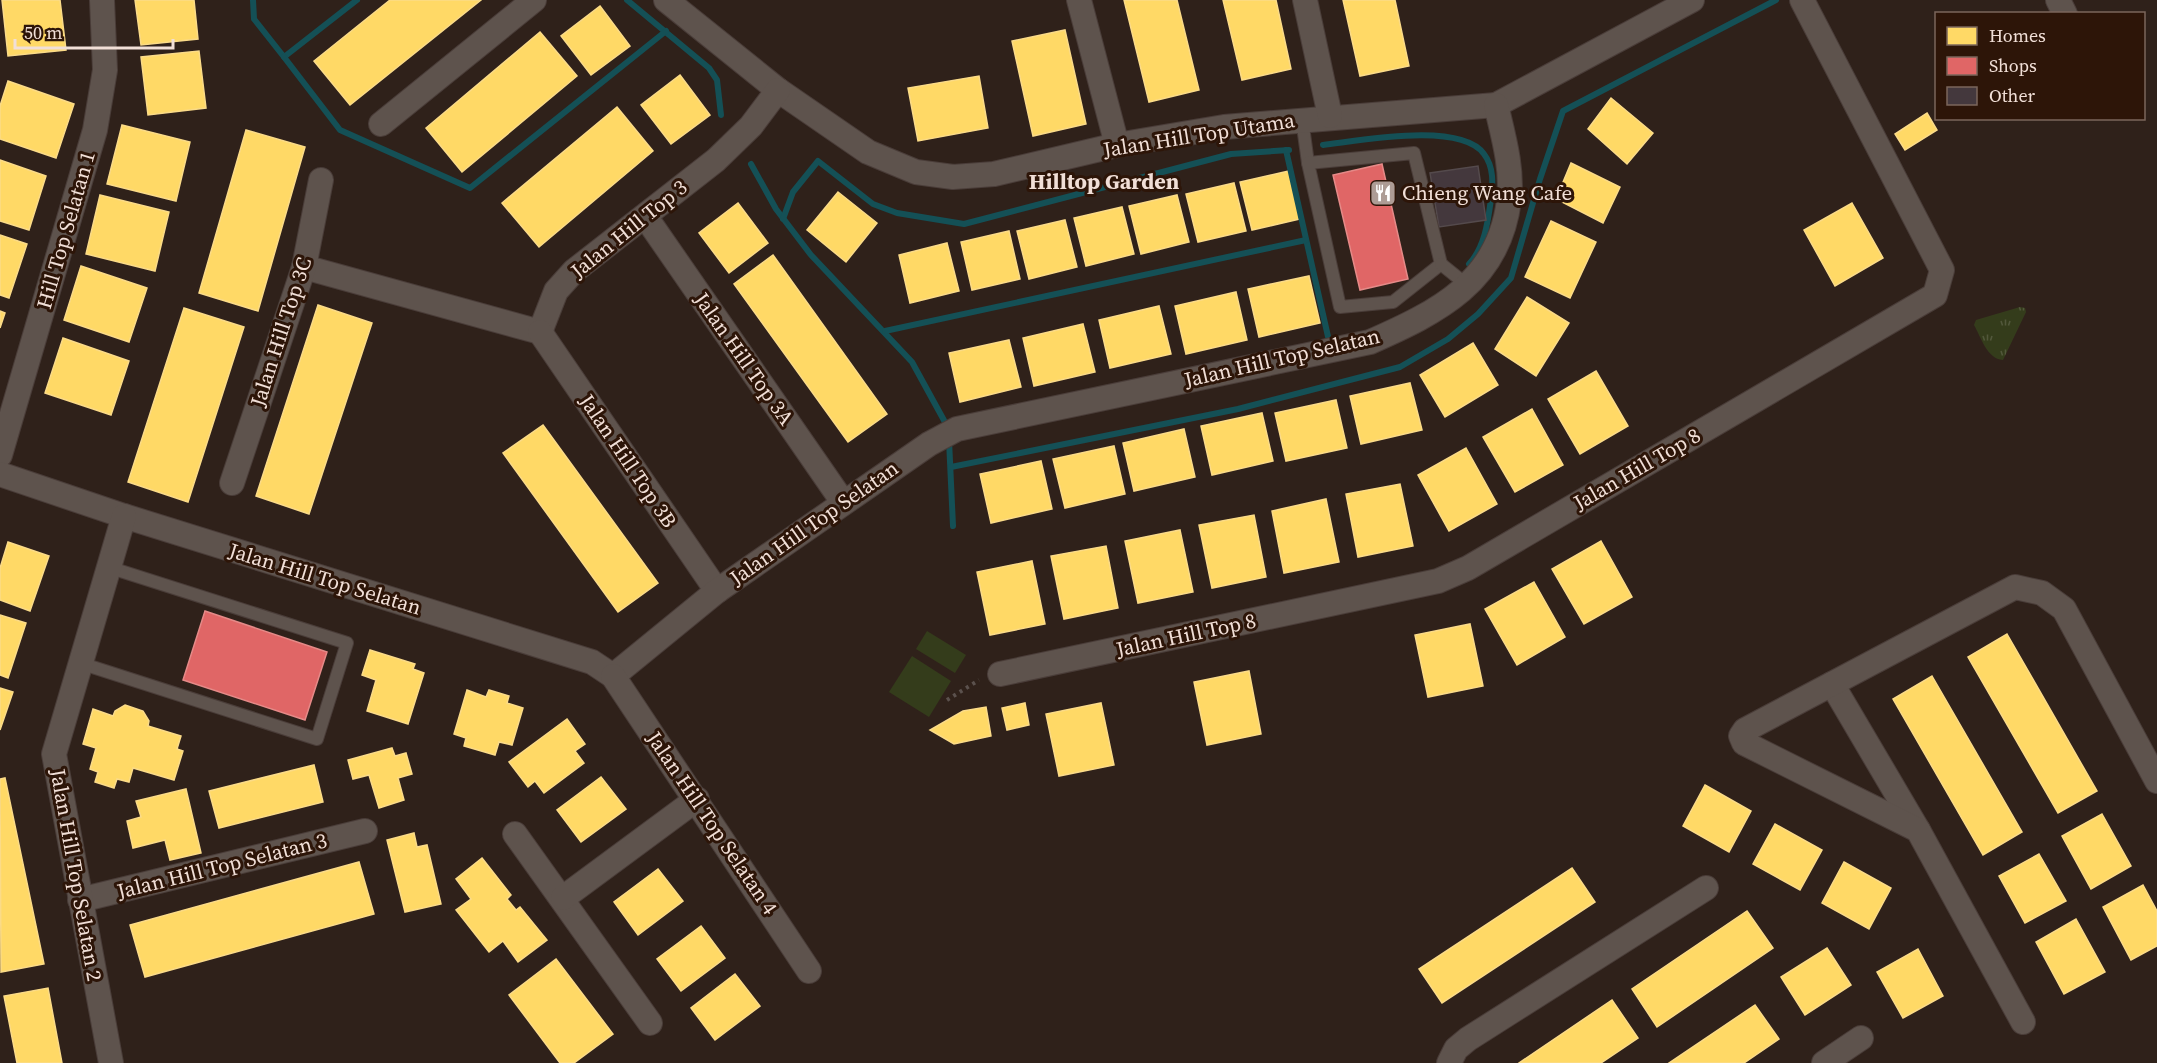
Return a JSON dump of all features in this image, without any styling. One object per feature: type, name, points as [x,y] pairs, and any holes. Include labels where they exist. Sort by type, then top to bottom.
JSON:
[{"type":"street","name":"Hill Top Selatan 1","points":[[0,455],[95,130],[105,70],[102,0]]},
{"type":"street","points":[[381,123],[534,0]]},
{"type":"street","name":"Jalan Hill Top Utama","points":[[666,0],[778,90],[868,152],[916,172],[953,177],[994,174],[1117,145],[1224,127],[1330,116],[1496,105],[1654,9],[1692,0]]},
{"type":"street","points":[[1079,0],[1117,145]]},
{"type":"street","points":[[1305,0],[1330,116]]},
{"type":"street","name":"Jalan Hill Top 8","points":[[1000,674],[1438,581],[1478,562],[1935,295],[1942,270],[1802,0]]},
{"type":"street","name":"Jalan Hill Top 3","points":[[540,332],[556,291],[568,278],[716,160],[751,126],[778,90]]},
{"type":"street","name":"Jalan Hill Top Selatan","points":[[0,474],[124,516],[592,662],[613,676],[717,591],[843,502],[929,444],[957,429],[1370,342],[1420,320],[1467,285],[1489,262],[1501,240],[1509,199],[1506,151],[1496,105]]},
{"type":"street","name":"Jalan Hill Top 3C","points":[[232,483],[304,267],[321,180]]},
{"type":"street","name":"Jalan Hill Top 3A","points":[[645,216],[843,502]]},
{"type":"street","points":[[304,267],[540,332]]},
{"type":"street","name":"Jalan Hill Top 3B","points":[[540,332],[717,591]]},
{"type":"street","name":"Jalan Hill Top Selatan 2","points":[[111,1063],[54,754],[124,516]]},
{"type":"street","points":[[1918,830],[1744,743],[1741,736],[1745,730],[2015,587],[2042,593],[2064,609],[2157,781]]},
{"type":"street","name":"Jalan Hill Top Selatan 4","points":[[613,676],[697,799],[809,971]]},
{"type":"street","points":[[1832,684],[1918,830],[2023,1022]]},
{"type":"street","points":[[563,898],[697,799]]},
{"type":"street","name":"Jalan Hill Top Selatan 3","points":[[80,900],[365,831]]},
{"type":"street","points":[[515,834],[563,898],[650,1023]]},
{"type":"street","points":[[1449,1063],[1456,1049],[1468,1039],[1706,888]]},
{"type":"street","points":[[1824,1063],[1861,1038]]},
{"type":"lane","points":[[1302,119],[1308,164],[1340,307],[1393,302],[1441,264]]},
{"type":"lane","points":[[1308,164],[1414,153],[1441,264],[1467,285]]},
{"type":"lane","points":[[80,663],[317,739],[347,643],[108,567]]},
{"type":"path","points":[[947,700],[972,683],[1000,674]]},
{"type":"green space","points":[[2020,307],[2025,308],[2026,312],[2003,360],[1997,359],[1982,341],[1974,325],[1976,320]]},
{"type":"green space","points":[[927,631],[966,655],[955,673],[916,649]]},
{"type":"green space","points":[[912,656],[951,681],[929,717],[889,692]]},
{"type":"building: Homes","points":[[2,0],[60,0],[66,50],[8,56]]},
{"type":"building: Homes","points":[[135,0],[194,0],[198,39],[141,45]]},
{"type":"building: Homes","points":[[390,0],[481,0],[350,105],[314,61]]},
{"type":"building: Homes","points":[[1124,0],[1177,0],[1199,90],[1149,102]]},
{"type":"building: Homes","points":[[1223,0],[1276,0],[1291,69],[1242,80]]},
{"type":"building: Homes","points":[[1343,0],[1395,0],[1409,66],[1360,76]]},
{"type":"building: Homes","points":[[600,6],[630,46],[591,75],[561,36]]},
{"type":"building: Homes","points":[[1065,30],[1086,124],[1033,136],[1012,41]]},
{"type":"building: Homes","points":[[540,32],[577,76],[462,172],[426,128]]},
{"type":"building: Homes","points":[[199,51],[206,108],[148,115],[141,57]]},
{"type":"building: Homes","points":[[680,75],[710,115],[671,144],[641,105]]},
{"type":"building: Homes","points":[[979,76],[988,128],[918,141],[908,88]]},
{"type":"building: Homes","points":[[8,81],[74,104],[56,158],[0,139],[0,106]]},
{"type":"building: Homes","points":[[1611,98],[1653,133],[1627,164],[1588,129]]},
{"type":"building: Homes","points":[[617,107],[653,151],[539,247],[502,203]]},
{"type":"building: Homes","points":[[1927,113],[1937,130],[1905,150],[1895,134]]},
{"type":"building: Homes","points":[[122,125],[190,142],[176,201],[107,184]]},
{"type":"building: Homes","points":[[246,130],[305,147],[258,311],[199,293]]},
{"type":"building: Homes","points":[[0,160],[46,176],[29,230],[0,221]]},
{"type":"building: Homes","points":[[1571,163],[1620,187],[1603,223],[1556,199]]},
{"type":"building: Homes","points":[[1289,171],[1300,219],[1252,230],[1240,182]]},
{"type":"building: Homes","points":[[1234,183],[1246,231],[1198,242],[1186,194]]},
{"type":"building: Homes","points":[[838,192],[877,223],[846,262],[807,230]]},
{"type":"building: Homes","points":[[100,195],[169,212],[155,271],[86,254]]},
{"type":"building: Homes","points":[[1177,195],[1189,242],[1141,254],[1129,206]]},
{"type":"building: Homes","points":[[738,203],[768,243],[729,273],[699,233]]},
{"type":"building: Homes","points":[[1852,203],[1883,258],[1835,286],[1804,230]]},
{"type":"building: Homes","points":[[1122,207],[1134,254],[1086,266],[1074,218]]},
{"type":"building: Homes","points":[[1065,220],[1077,267],[1029,279],[1017,231]]},
{"type":"building: Homes","points":[[1551,221],[1596,242],[1570,298],[1525,277]]},
{"type":"building: Homes","points":[[1009,231],[1020,279],[972,290],[961,242]]},
{"type":"building: Homes","points":[[0,235],[27,244],[9,298],[0,295]]},
{"type":"building: Homes","points":[[947,243],[959,291],[910,303],[899,255]]},
{"type":"building: Homes","points":[[773,255],[887,414],[848,442],[734,284]]},
{"type":"building: Homes","points":[[81,266],[147,288],[129,342],[64,320]]},
{"type":"building: Homes","points":[[1309,276],[1320,323],[1259,337],[1248,289]]},
{"type":"building: Homes","points":[[1236,292],[1247,340],[1186,354],[1175,306]]},
{"type":"building: Homes","points":[[1527,297],[1569,323],[1536,376],[1495,349]]},
{"type":"building: Homes","points":[[318,305],[372,323],[309,514],[256,496]]},
{"type":"building: Homes","points":[[1159,306],[1171,354],[1110,368],[1099,320]]},
{"type":"building: Homes","points":[[184,308],[244,327],[188,502],[128,482]]},
{"type":"building: Homes","points":[[0,311],[5,313],[0,328]]},
{"type":"building: Homes","points":[[1083,324],[1095,372],[1034,386],[1023,338]]},
{"type":"building: Homes","points":[[63,338],[129,361],[111,415],[45,393]]},
{"type":"building: Homes","points":[[1009,340],[1021,387],[960,402],[949,353]]},
{"type":"building: Homes","points":[[1473,343],[1498,385],[1445,417],[1420,375]]},
{"type":"building: Homes","points":[[1596,371],[1628,426],[1580,454],[1548,399]]},
{"type":"building: Homes","points":[[1410,383],[1422,430],[1361,444],[1350,396]]},
{"type":"building: Homes","points":[[1336,400],[1347,448],[1286,461],[1275,413]]},
{"type":"building: Homes","points":[[1532,409],[1563,465],[1515,492],[1483,437]]},
{"type":"building: Homes","points":[[1262,413],[1273,461],[1212,475],[1201,426]]},
{"type":"building: Homes","points":[[543,425],[658,583],[618,612],[503,453]]},
{"type":"building: Homes","points":[[1184,429],[1195,477],[1134,491],[1123,443]]},
{"type":"building: Homes","points":[[1114,446],[1125,494],[1065,508],[1053,459]]},
{"type":"building: Homes","points":[[1466,448],[1497,504],[1449,531],[1418,475]]},
{"type":"building: Homes","points":[[1041,461],[1052,509],[991,523],[980,474]]},
{"type":"building: Homes","points":[[1400,484],[1413,546],[1358,557],[1346,494]]},
{"type":"building: Homes","points":[[1326,499],[1339,562],[1284,573],[1272,511]]},
{"type":"building: Homes","points":[[1254,515],[1266,577],[1212,588],[1199,525]]},
{"type":"building: Homes","points":[[1180,530],[1193,592],[1138,603],[1125,541]]},
{"type":"building: Homes","points":[[1601,541],[1632,597],[1584,624],[1552,569]]},
{"type":"building: Homes","points":[[8,542],[49,556],[30,611],[0,600],[0,568]]},
{"type":"building: Homes","points":[[1106,546],[1118,608],[1064,619],[1051,556]]},
{"type":"building: Homes","points":[[1032,561],[1045,624],[990,635],[977,572]]},
{"type":"building: Homes","points":[[1534,582],[1565,637],[1517,665],[1485,609]]},
{"type":"building: Homes","points":[[0,615],[26,623],[8,678],[0,675]]},
{"type":"building: Homes","points":[[1470,624],[1483,686],[1428,697],[1415,635]]},
{"type":"building: Homes","points":[[2007,634],[2097,791],[2058,813],[1968,657]]},
{"type":"building: Homes","points":[[370,650],[415,664],[413,669],[424,673],[408,724],[367,711],[376,680],[362,675]]},
{"type":"building: Homes","points":[[1249,671],[1261,734],[1207,745],[1194,682]]},
{"type":"building: Homes","points":[[1932,676],[2022,832],[1983,855],[1893,699]]},
{"type":"building: Homes","points":[[0,688],[13,692],[0,730]]},
{"type":"building: Homes","points":[[467,690],[486,697],[489,690],[509,696],[507,703],[523,708],[512,745],[499,742],[495,755],[464,746],[466,738],[454,734]]},
{"type":"building: Homes","points":[[1025,703],[1029,725],[1007,730],[1002,708]]},
{"type":"building: Homes","points":[[1101,703],[1114,765],[1059,776],[1046,714]]},
{"type":"building: Homes","points":[[125,705],[143,711],[149,721],[148,726],[181,736],[177,749],[183,751],[174,780],[133,768],[129,782],[117,779],[114,788],[95,782],[98,772],[90,769],[96,748],[83,744],[93,709],[113,716],[115,711]]},
{"type":"building: Homes","points":[[986,707],[991,736],[954,744],[930,730],[963,711]]},
{"type":"building: Homes","points":[[567,719],[585,744],[575,751],[584,763],[544,793],[535,781],[528,787],[509,762]]},
{"type":"building: Homes","points":[[392,748],[395,756],[406,753],[412,774],[398,778],[404,800],[379,808],[369,775],[353,779],[348,760]]},
{"type":"building: Homes","points":[[314,765],[323,802],[219,828],[209,791]]},
{"type":"building: Homes","points":[[601,777],[626,809],[581,842],[557,810]]},
{"type":"building: Homes","points":[[5,778],[44,964],[1,972],[0,779]]},
{"type":"building: Homes","points":[[1705,785],[1751,811],[1729,852],[1683,826]]},
{"type":"building: Homes","points":[[186,789],[201,853],[170,860],[165,840],[133,848],[127,821],[141,817],[136,801]]},
{"type":"building: Homes","points":[[2102,814],[2131,866],[2091,889],[2062,836]]},
{"type":"building: Homes","points":[[1775,824],[1822,850],[1800,890],[1753,864]]},
{"type":"building: Homes","points":[[414,833],[417,847],[427,845],[441,904],[405,912],[387,840]]},
{"type":"building: Homes","points":[[2039,854],[2066,901],[2025,923],[1999,876]]},
{"type":"building: Homes","points":[[482,858],[511,895],[507,899],[516,910],[520,907],[547,940],[518,962],[503,941],[489,952],[456,910],[471,899],[456,879]]},
{"type":"building: Homes","points":[[359,862],[374,914],[145,977],[130,925]]},
{"type":"building: Homes","points":[[1844,862],[1891,888],[1869,929],[1822,903]]},
{"type":"building: Homes","points":[[1572,868],[1595,902],[1442,1003],[1419,969]]},
{"type":"building: Homes","points":[[658,869],[683,901],[638,935],[614,902]]},
{"type":"building: Homes","points":[[2143,885],[2157,911],[2157,946],[2131,960],[2103,907]]},
{"type":"building: Homes","points":[[1747,911],[1773,948],[1657,1027],[1632,989]]},
{"type":"building: Homes","points":[[2076,919],[2105,972],[2064,994],[2036,942]]},
{"type":"building: Homes","points":[[701,926],[725,958],[681,991],[657,959]]},
{"type":"building: Homes","points":[[1827,948],[1851,985],[1805,1015],[1781,977]]},
{"type":"building: Homes","points":[[1918,949],[1943,996],[1903,1018],[1877,972]]},
{"type":"building: Homes","points":[[556,959],[613,1034],[574,1063],[560,1063],[509,995]]},
{"type":"building: Homes","points":[[735,974],[760,1006],[715,1040],[691,1008]]},
{"type":"building: Homes","points":[[48,988],[62,1063],[17,1063],[4,996]]},
{"type":"building: Homes","points":[[1612,1000],[1638,1038],[1601,1063],[1519,1063]]},
{"type":"building: Homes","points":[[1755,1005],[1779,1039],[1744,1063],[1669,1063]]},
{"type":"building: Shops","points":[[1382,164],[1408,279],[1360,290],[1333,175]]},
{"type":"building: Shops","points":[[205,611],[327,652],[305,720],[183,680]]},
{"type":"building: Other","points":[[1478,166],[1486,220],[1439,227],[1430,173]]},
{"type":"waterway","points":[[253,0],[254,19],[284,57],[357,0]]},
{"type":"waterway","points":[[627,0],[709,68],[717,80],[721,115]]},
{"type":"waterway","points":[[951,467],[1238,409],[1400,367],[1448,339],[1478,314],[1511,278],[1563,111],[1776,0]]},
{"type":"waterway","points":[[284,57],[340,130],[470,188],[666,31]]},
{"type":"waterway","points":[[1323,145],[1408,136],[1454,138],[1472,144],[1487,159],[1492,182],[1487,225],[1479,250],[1469,264]]},
{"type":"waterway","points":[[1286,150],[1329,341],[1324,342]]},
{"type":"waterway","points":[[783,219],[793,192],[818,161],[873,204],[897,213],[964,224],[1231,154],[1289,150]]},
{"type":"waterway","points":[[751,164],[776,209],[811,255],[912,362],[946,424],[951,423]]},
{"type":"waterway","points":[[885,331],[1306,240]]},
{"type":"waterway","points":[[949,440],[953,526]]},
{"type":"place","name":"Chieng Wang Cafe","points":[[1383,193]]},
{"type":"district","name":"Hilltop Garden","points":[[1104,181]]}]
